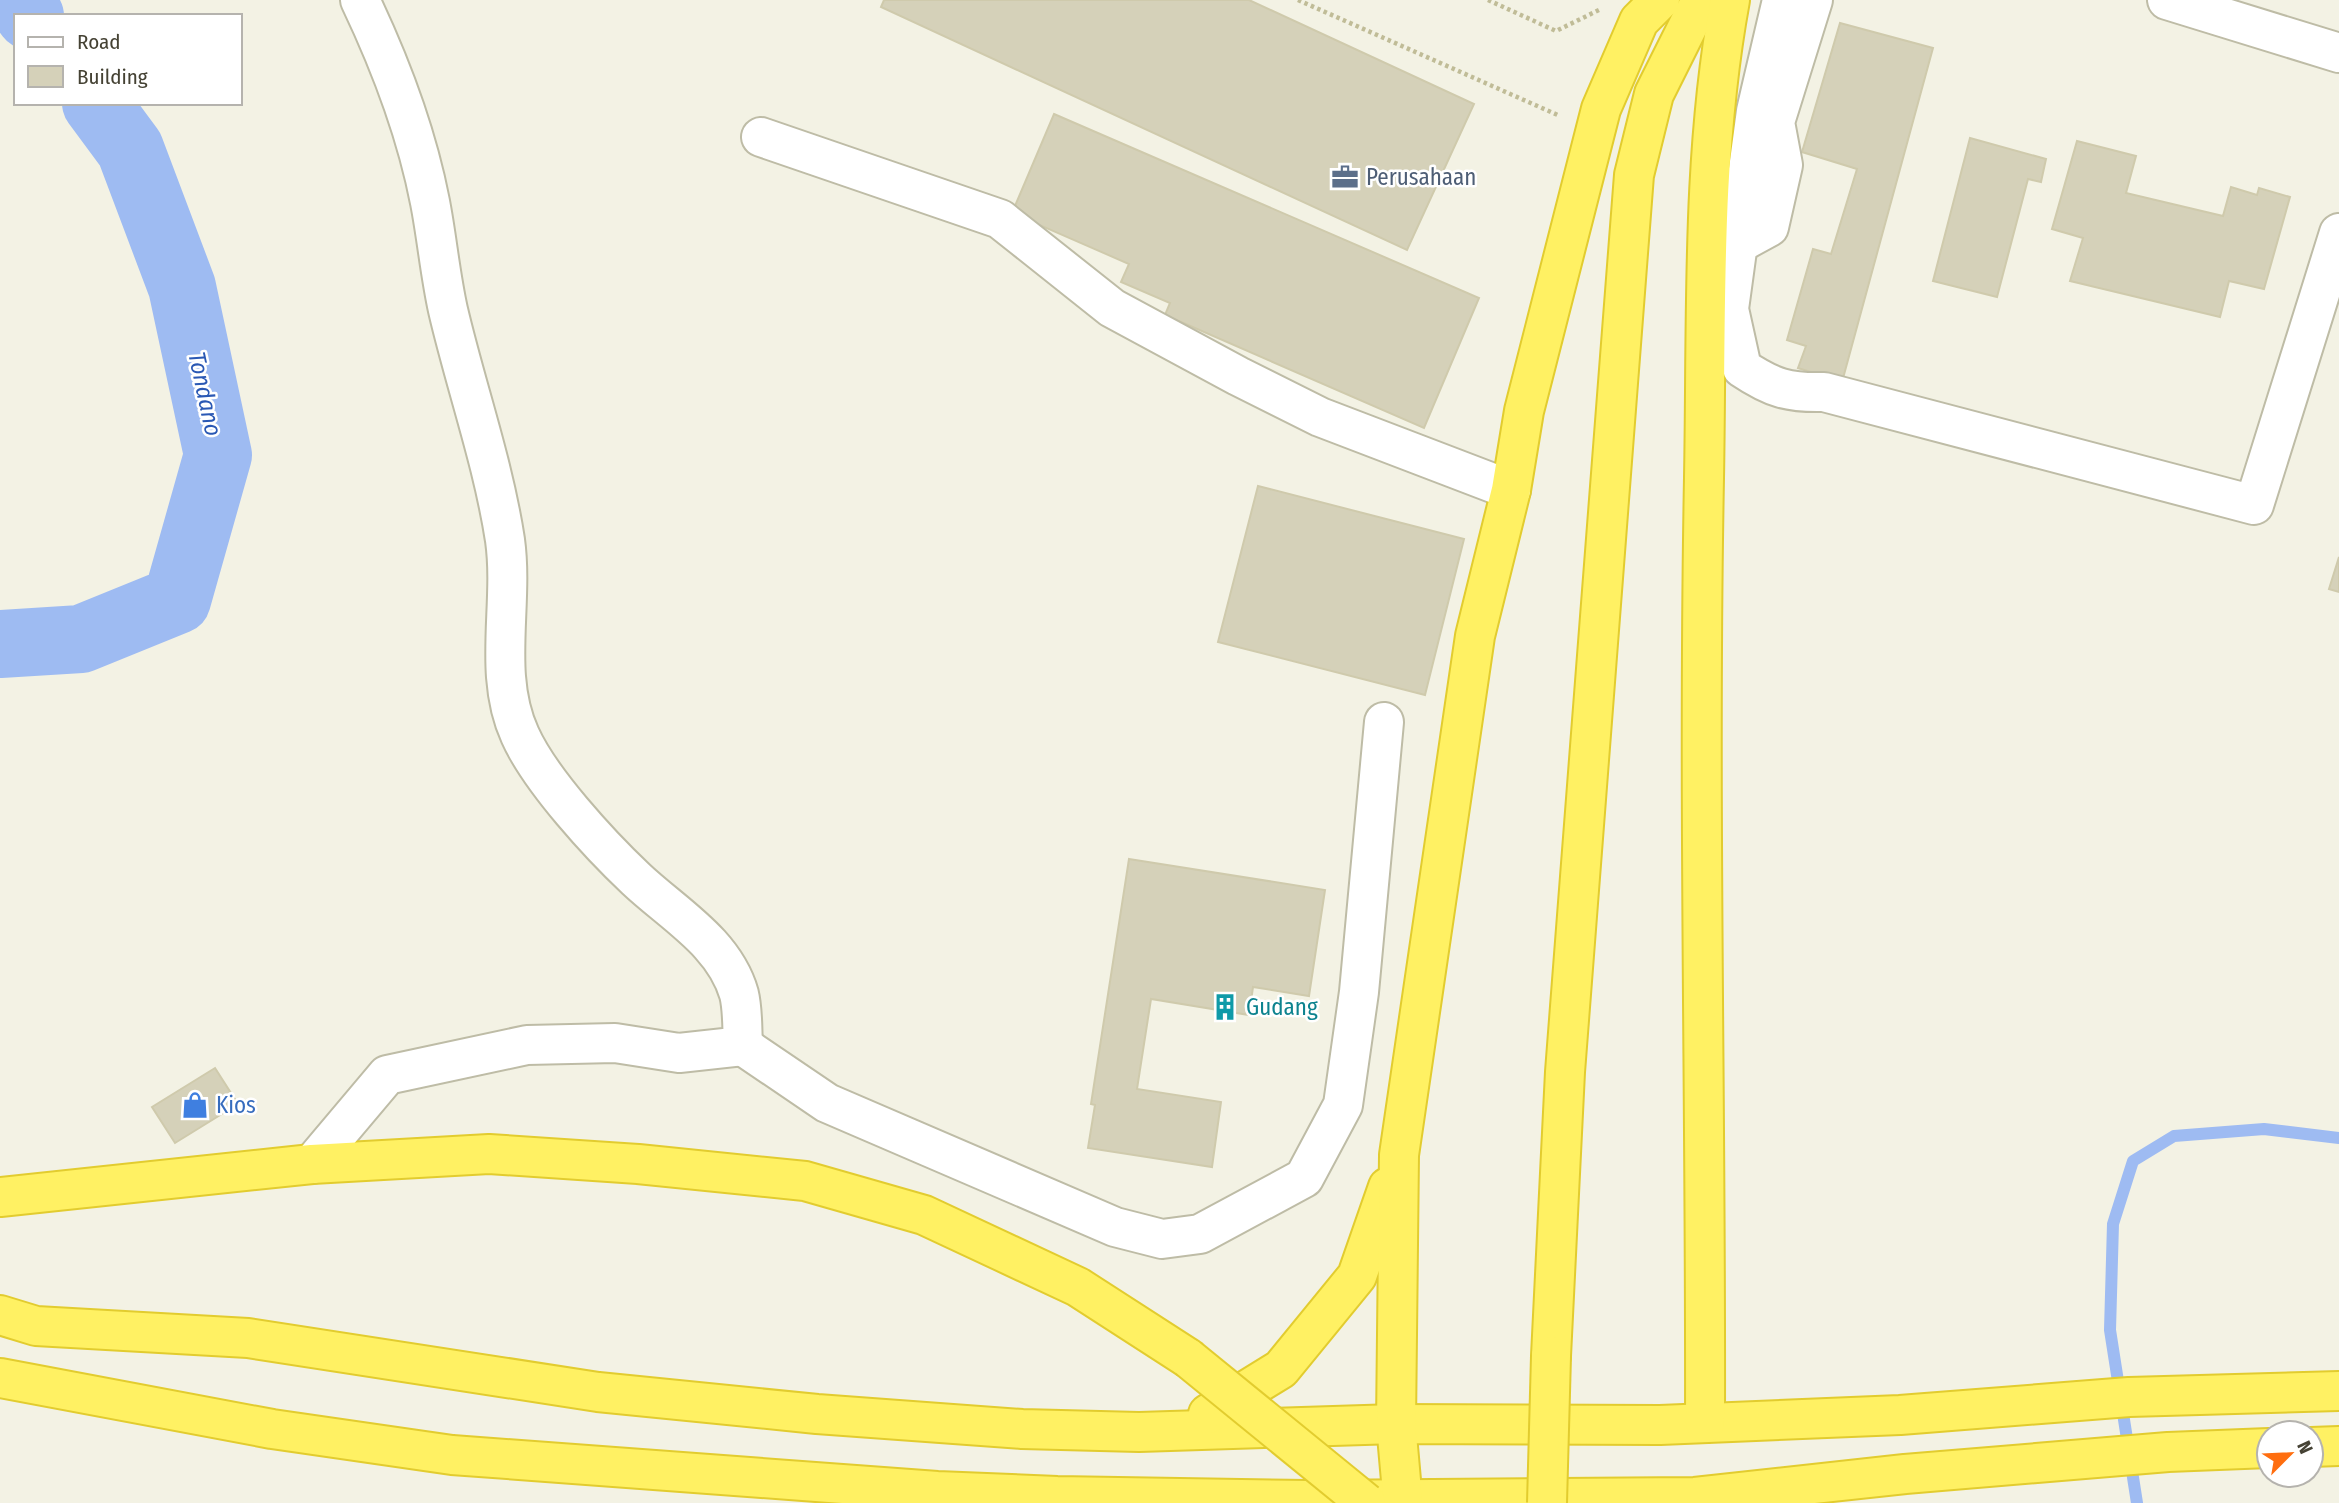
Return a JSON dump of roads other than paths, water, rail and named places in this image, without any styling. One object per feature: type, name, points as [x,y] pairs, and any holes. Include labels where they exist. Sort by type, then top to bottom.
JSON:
[{"type":"highway","points":[[1391,1501],[1395,1424],[1399,1155],[1473,650],[1511,490],[1524,411],[1601,109],[1639,22],[1660,0]]},
{"type":"highway","points":[[1547,1503],[1565,1072],[1633,175],[1654,94],[1701,0]]},
{"type":"highway","points":[[1705,1423],[1702,547],[1709,190],[1716,74],[1730,0]]},
{"type":"highway","points":[[0,1198],[312,1164],[489,1154],[638,1164],[805,1181],[936,1220],[1078,1287],[1188,1358],[1391,1501]]},
{"type":"highway","points":[[1139,1432],[1206,1415],[1281,1369],[1357,1276],[1399,1155]]},
{"type":"highway","points":[[0,1315],[36,1326],[248,1338],[598,1392],[871,1418],[1022,1429],[1139,1432],[1395,1424],[1517,1427],[1705,1423],[1900,1415],[2129,1397],[2339,1391]]},
{"type":"highway","points":[[0,1378],[272,1429],[452,1455],[937,1492],[1184,1501],[1696,1500],[1905,1474],[2168,1452],[2255,1449]]},
{"type":"street","points":[[360,0],[401,92],[416,140],[449,312],[500,506],[506,548],[506,685],[520,735],[557,793],[635,878],[698,930],[730,974],[739,995],[743,1046]]},
{"type":"street","points":[[1782,0],[1756,111],[1729,309],[1742,368],[1770,387],[1800,393],[1824,393],[2255,505],[2339,233]]},
{"type":"street","points":[[1738,244],[1769,228],[1783,165],[1776,122],[1813,0]]},
{"type":"street","points":[[2167,0],[2339,52]]},
{"type":"street","points":[[761,137],[1000,219],[1112,308],[1227,369],[1320,417],[1511,490]]},
{"type":"street","points":[[312,1164],[387,1075],[527,1045],[615,1043],[679,1053],[743,1046],[827,1103],[1115,1227],[1162,1239],[1200,1234],[1248,1211],[1304,1178],[1343,1105],[1359,992],[1384,722]]},
{"type":"waterway","name":"Tondano","points":[[18,0],[28,14]]},
{"type":"waterway","name":"Tondano","points":[[0,644],[81,639],[177,600],[218,455],[182,287],[130,149],[97,105]]},
{"type":"waterway","points":[[2137,1503],[2110,1330],[2113,1224],[2133,1161],[2174,1136],[2264,1129],[2339,1138]]},
{"type":"place","name":"Perusahaan","points":[[1345,177]]},
{"type":"place","name":"Gudang","points":[[1225,1007]]},
{"type":"place","name":"Kios","points":[[195,1105]]}]
